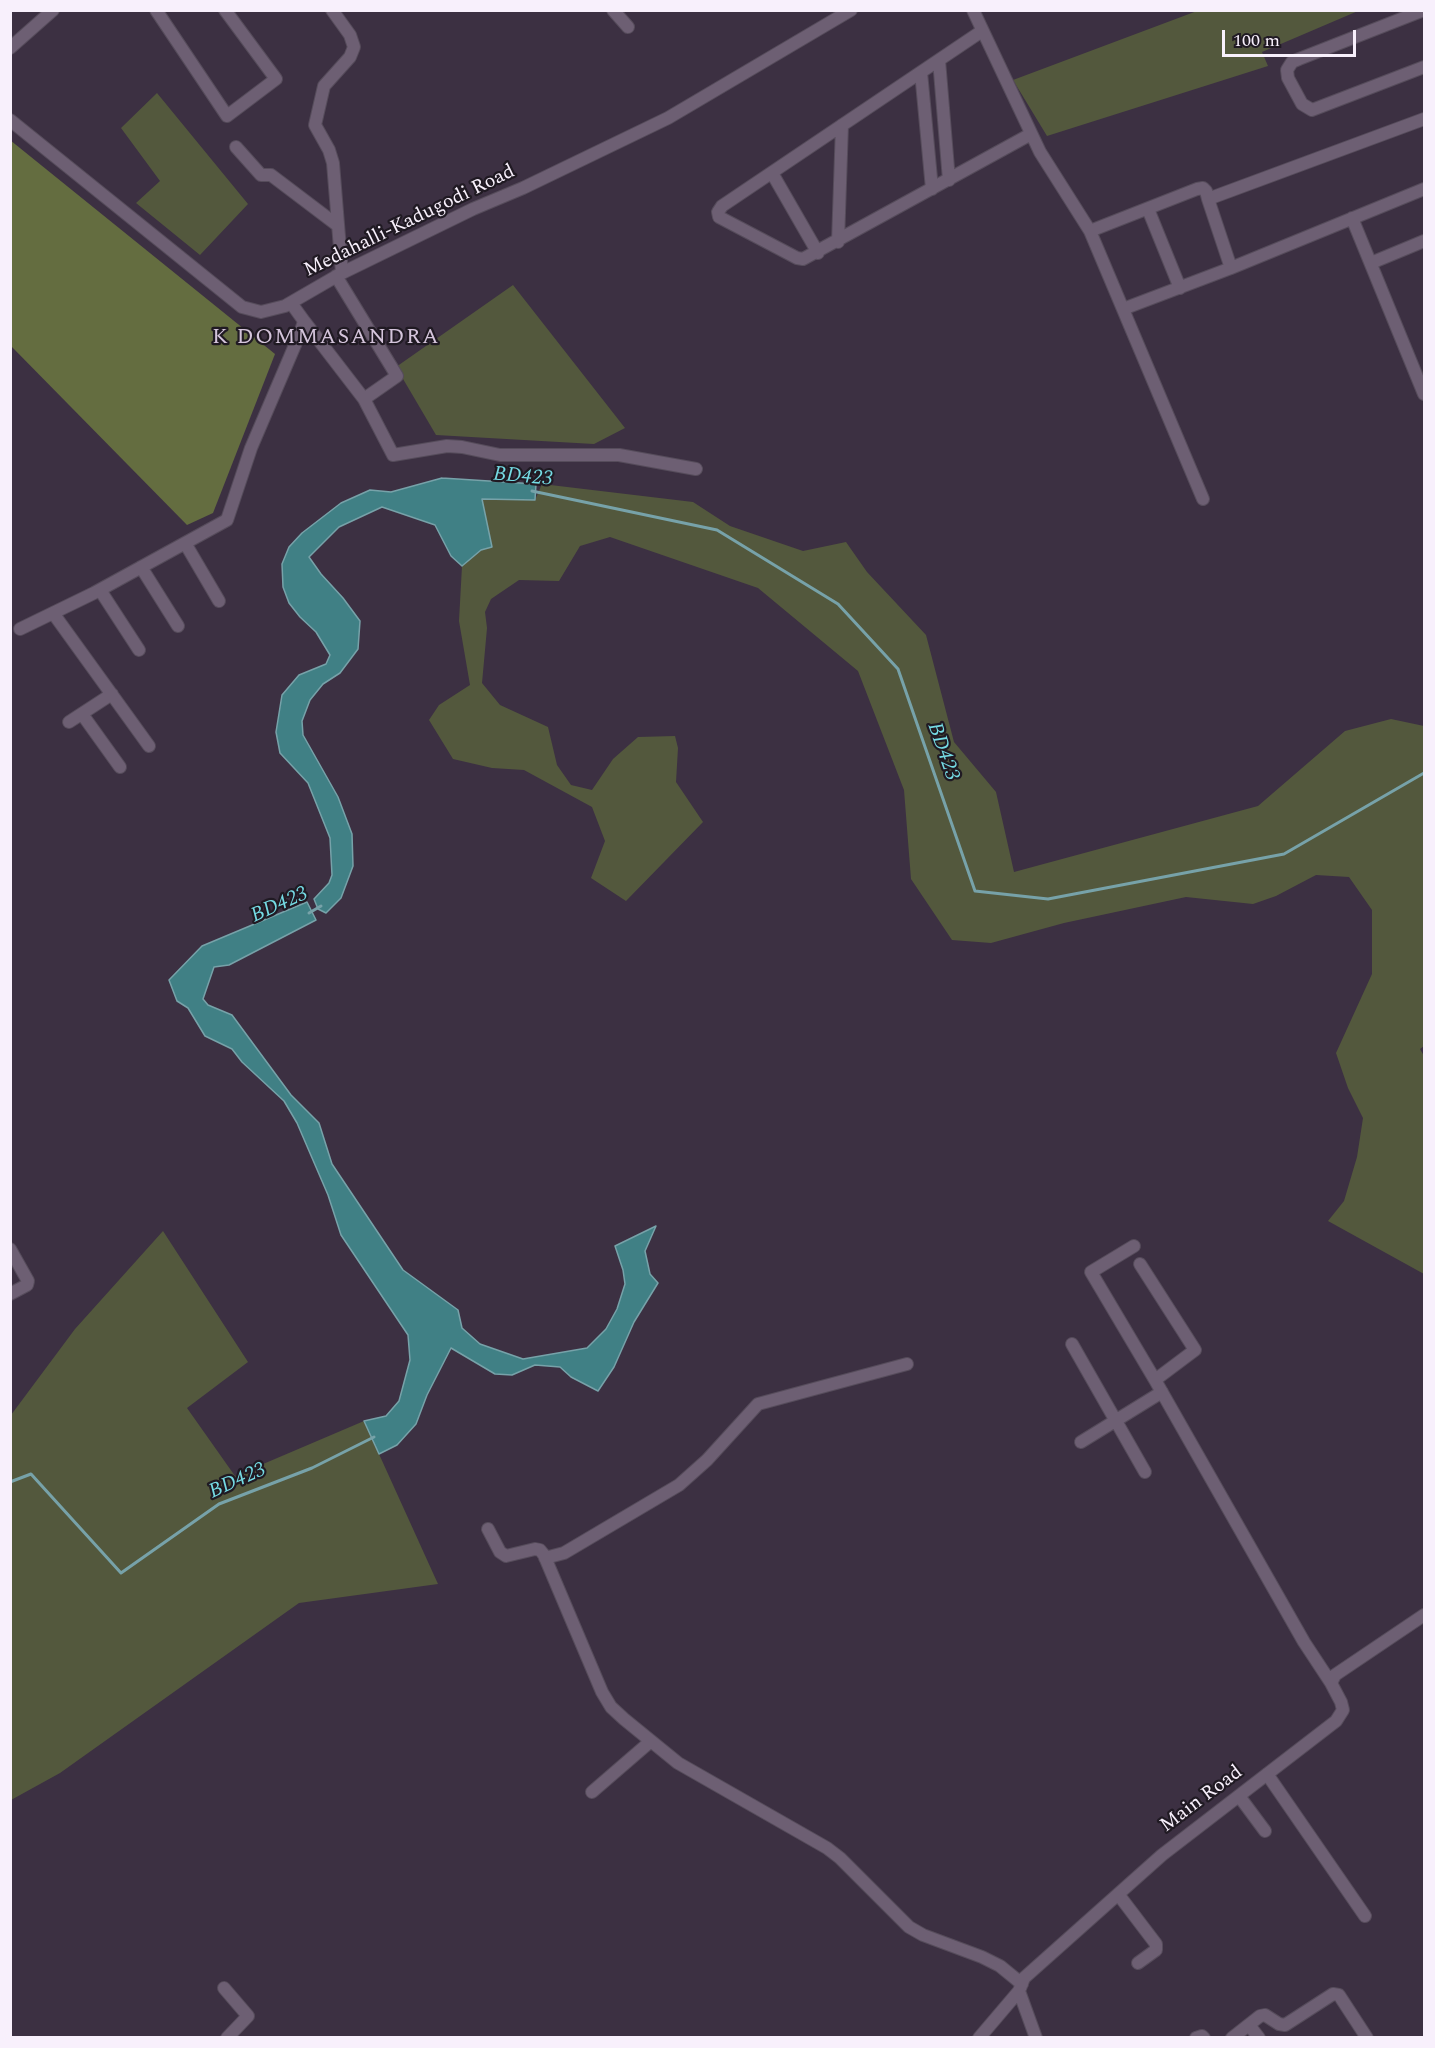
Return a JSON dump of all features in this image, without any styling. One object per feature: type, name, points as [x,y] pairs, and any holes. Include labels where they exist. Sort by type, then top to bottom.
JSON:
[{"type":"street","points":[[10,48],[52,10]]},
{"type":"street","points":[[157,11],[226,116],[276,79],[225,10]]},
{"type":"street","points":[[332,10],[350,34],[354,47],[350,57],[324,86],[315,125],[329,150],[333,163],[339,275],[397,376],[364,399]]},
{"type":"street","points":[[613,10],[628,27]]},
{"type":"street","name":"Medahalli-Kadugodi Road","points":[[10,120],[242,307],[261,312],[285,306],[339,275],[473,209],[523,188],[668,118],[852,10]]},
{"type":"street","points":[[973,10],[1040,152],[1090,231],[1203,500]]},
{"type":"street","points":[[1424,10],[1292,62],[1287,70],[1288,78],[1302,104],[1312,110],[1425,67]]},
{"type":"street","points":[[982,31],[722,206],[718,212],[719,217],[803,259],[818,253],[1031,134]]},
{"type":"street","points":[[939,60],[949,180]]},
{"type":"street","points":[[921,72],[932,189]]},
{"type":"street","points":[[1208,198],[1425,119]]},
{"type":"street","points":[[838,242],[842,125]]},
{"type":"street","points":[[236,147],[261,175],[271,175],[337,225]]},
{"type":"street","points":[[772,173],[818,253]]},
{"type":"street","points":[[1090,231],[1203,188],[1206,191],[1231,267]]},
{"type":"street","points":[[1123,309],[1425,189]]},
{"type":"street","points":[[1148,209],[1180,288]]},
{"type":"street","points":[[1352,218],[1425,394]]},
{"type":"street","points":[[1371,263],[1424,243]]},
{"type":"street","points":[[291,303],[364,399],[393,455],[447,446],[500,455],[619,455],[696,469]]},
{"type":"street","points":[[20,629],[100,590],[227,520],[251,448],[304,321]]},
{"type":"street","points":[[185,543],[219,601]]},
{"type":"street","points":[[141,567],[178,626]]},
{"type":"street","points":[[100,590],[139,650]]},
{"type":"street","points":[[53,613],[149,746]]},
{"type":"street","points":[[69,722],[112,694]]},
{"type":"street","points":[[82,714],[120,767]]},
{"type":"street","points":[[1134,1246],[1090,1272],[1162,1392],[1304,1642],[1331,1683]]},
{"type":"street","points":[[10,1249],[28,1281],[27,1285],[10,1294]]},
{"type":"street","points":[[1140,1263],[1195,1350],[1155,1380]]},
{"type":"street","points":[[1072,1344],[1145,1472]]},
{"type":"street","points":[[545,1558],[564,1552],[679,1485],[707,1460],[758,1404],[907,1364]]},
{"type":"street","points":[[1081,1442],[1162,1392]]},
{"type":"street","points":[[488,1529],[501,1552],[506,1556],[535,1549],[540,1550],[602,1692],[618,1713],[678,1763],[840,1858],[909,1927],[923,1935],[1000,1966],[1020,1987],[1036,2037]]},
{"type":"street","points":[[1331,1683],[1335,1674],[1425,1615]]},
{"type":"street","name":"Main Road","points":[[980,2037],[1020,1987],[1024,1978],[1118,1894],[1162,1855],[1336,1721],[1341,1715],[1341,1702],[1331,1683]]},
{"type":"street","points":[[592,1792],[651,1741]]},
{"type":"street","points":[[1267,1774],[1365,1916]]},
{"type":"street","points":[[1239,1796],[1265,1831]]},
{"type":"street","points":[[1118,1894],[1156,1944],[1156,1950],[1138,1963]]},
{"type":"street","points":[[224,1988],[248,2016],[226,2037]]},
{"type":"street","points":[[1232,2037],[1265,2015],[1285,2025],[1334,1994],[1367,2037]]},
{"type":"street","points":[[1249,2025],[1259,2037]]},
{"type":"street","points":[[1196,2037],[1204,2037]]},
{"type":"shaded area","points":[[1197,11],[1358,11],[1262,52],[1268,66],[1047,136],[1013,80]]},
{"type":"shaded area","points":[[157,93],[248,204],[200,255],[136,203],[160,181],[121,128]]},
{"type":"shaded area","points":[[10,140],[275,354],[213,513],[187,525],[11,346]]},
{"type":"shaded area","points":[[513,285],[625,428],[594,444],[436,435],[396,367]]},
{"type":"shaded area","points":[[442,478],[536,484],[535,500],[482,499],[492,547],[481,550],[462,566],[451,556],[435,525],[382,507],[339,527],[309,557],[360,621],[358,649],[340,673],[323,684],[310,700],[302,721],[303,735],[338,797],[352,834],[353,866],[341,898],[326,913],[318,909],[314,899],[329,883],[332,875],[330,838],[308,783],[280,753],[276,732],[282,695],[299,675],[326,664],[330,655],[316,632],[289,603],[283,587],[282,564],[289,547],[302,533],[341,503],[370,490],[391,492]]},
{"type":"shaded area","points":[[542,484],[693,502],[730,526],[803,551],[846,542],[867,572],[926,635],[954,742],[996,792],[1014,872],[1258,806],[1345,731],[1391,719],[1424,726],[1424,1046],[1420,1049],[1424,1056],[1424,1274],[1328,1221],[1344,1201],[1357,1157],[1363,1118],[1348,1088],[1336,1053],[1372,974],[1372,910],[1349,877],[1316,875],[1276,896],[1253,904],[1186,897],[1064,923],[991,943],[952,940],[911,879],[904,790],[858,671],[758,588],[610,537],[580,546],[559,581],[519,580],[491,599],[485,612],[487,628],[482,683],[500,705],[548,727],[557,765],[571,785],[592,790],[613,759],[638,737],[675,736],[678,748],[676,782],[703,822],[626,901],[591,878],[605,841],[592,807],[524,770],[492,768],[453,759],[429,720],[439,705],[470,685],[459,621],[462,566],[481,550],[482,499],[535,500]]},
{"type":"shaded area","points":[[307,902],[316,920],[229,965],[214,967],[203,999],[208,1005],[232,1015],[291,1095],[319,1123],[332,1164],[403,1270],[458,1310],[462,1328],[480,1344],[523,1359],[587,1348],[606,1329],[617,1309],[625,1284],[615,1246],[656,1226],[645,1251],[650,1274],[658,1283],[634,1322],[614,1367],[598,1391],[571,1377],[560,1367],[535,1365],[512,1375],[495,1374],[451,1348],[427,1395],[416,1424],[397,1445],[379,1454],[364,1421],[386,1416],[399,1401],[410,1360],[408,1335],[341,1235],[328,1195],[297,1123],[284,1101],[242,1062],[232,1049],[205,1036],[188,1008],[177,1001],[169,980],[202,946]]},
{"type":"shaded area","points":[[163,1231],[248,1362],[187,1408],[235,1476],[364,1421],[438,1584],[299,1603],[60,1773],[11,1800],[11,1415],[75,1329]]},
{"type":"waterway","name":"BD423","points":[[532,491],[717,530],[838,604],[898,669],[975,891],[1048,899],[1284,854],[1424,773]]},
{"type":"waterway","name":"BD423","points":[[309,913],[321,906]]},
{"type":"waterway","name":"BD423","points":[[10,1482],[31,1474],[121,1573],[219,1504],[312,1468],[374,1437]]},
{"type":"district","name":"K DOMMASANDRA","points":[[326,339]]}]
